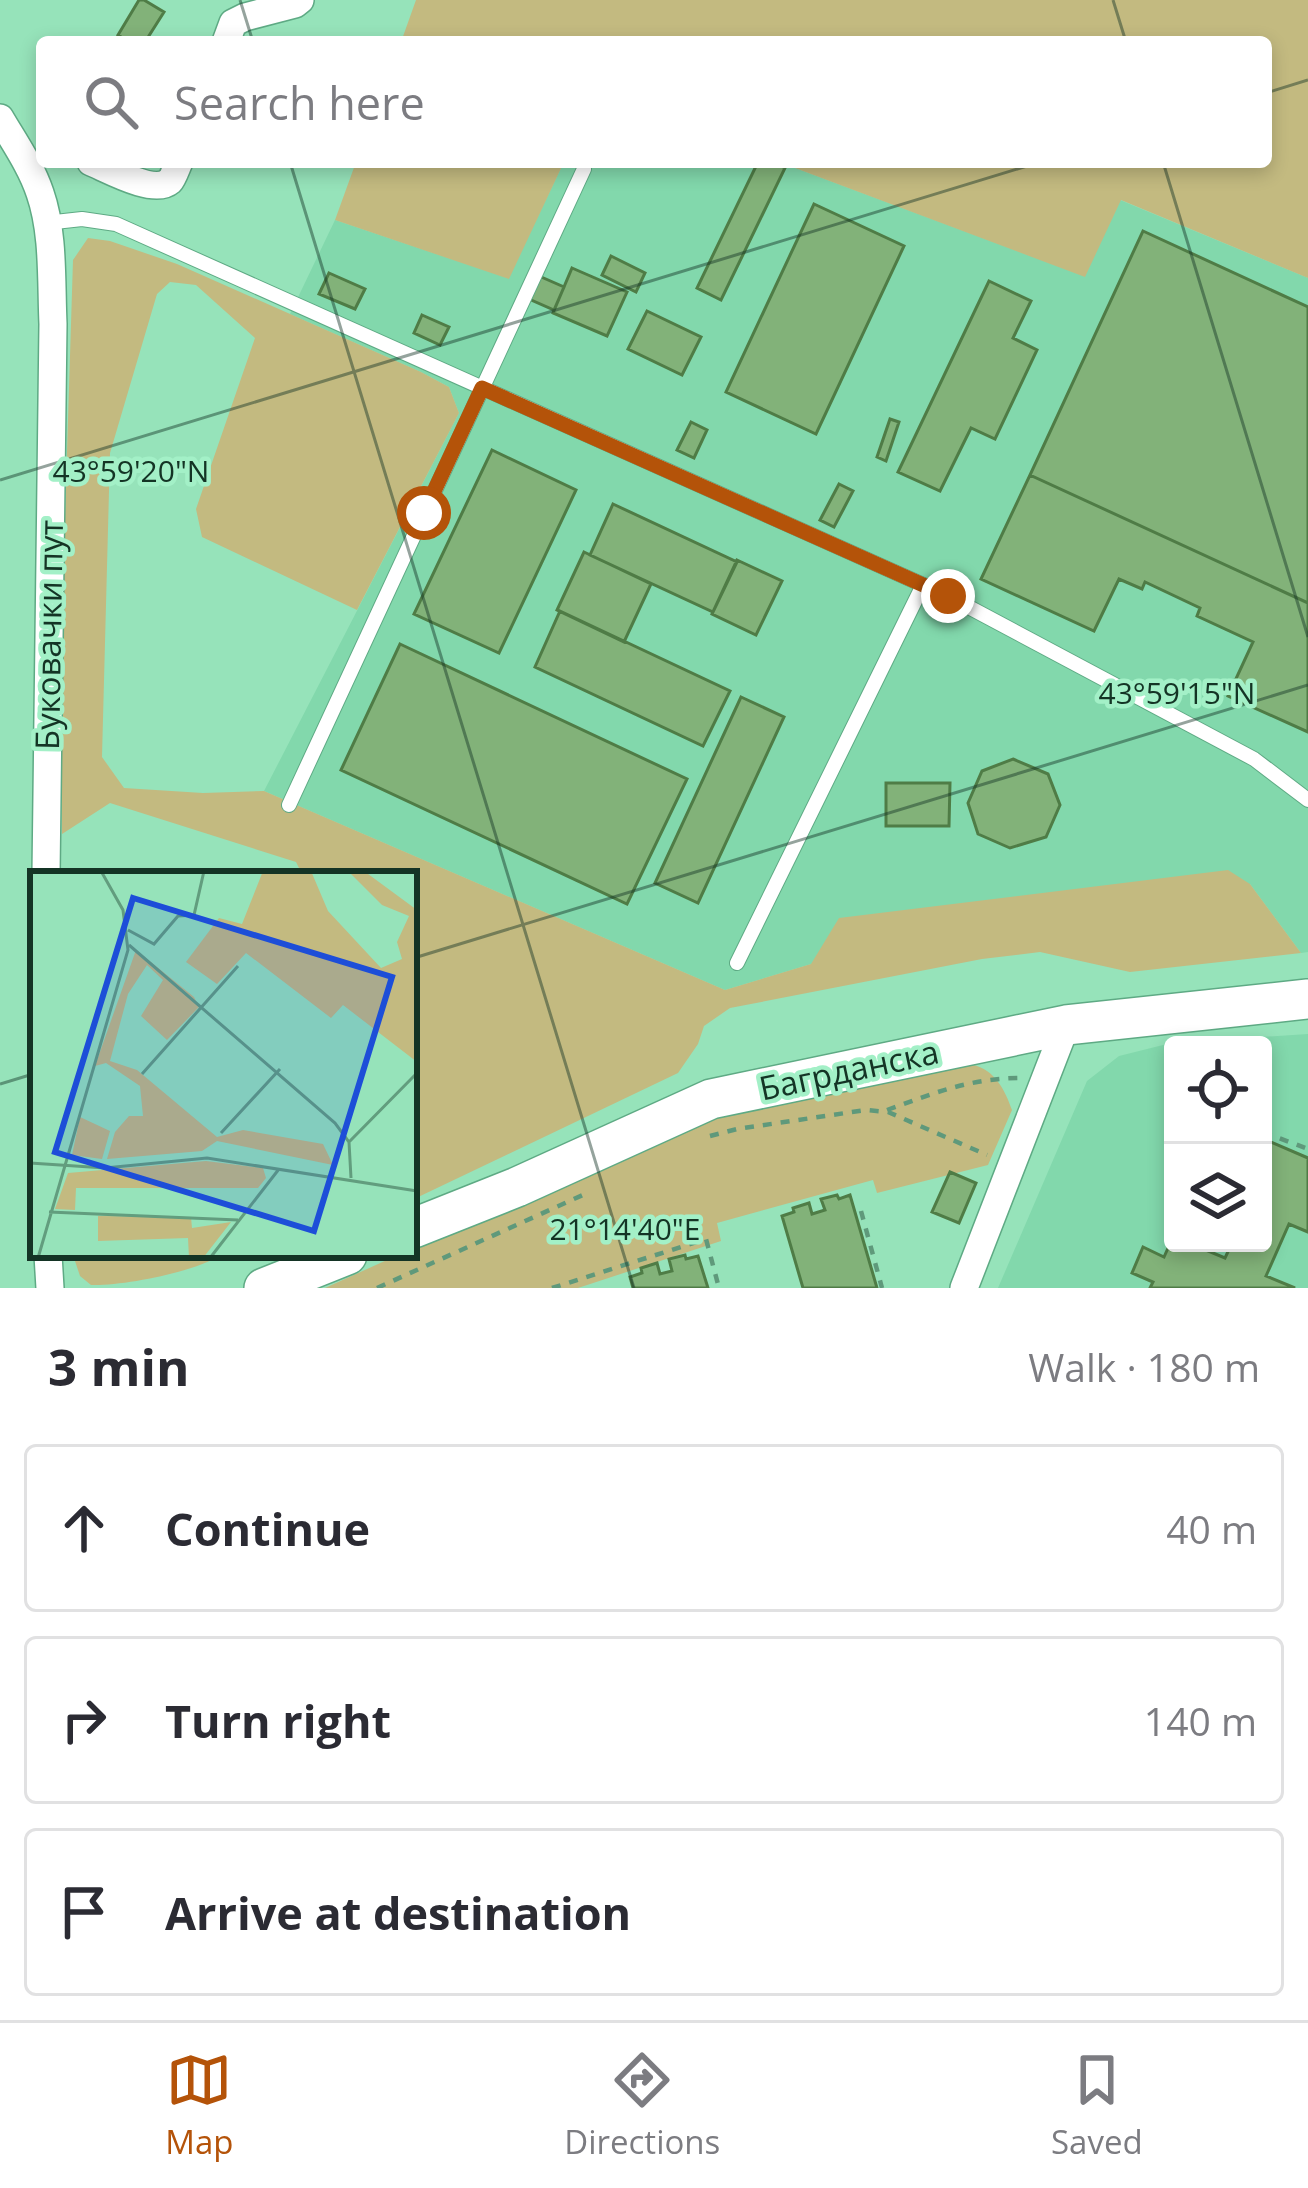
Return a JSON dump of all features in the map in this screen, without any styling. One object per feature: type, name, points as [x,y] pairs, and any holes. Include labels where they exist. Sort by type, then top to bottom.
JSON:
[{"type":"main road","name":"Багрданска","points":[[417,1227],[711,1099],[1066,1025],[1308,999]]},
{"type":"main road","points":[[264,1288],[339,1258]]},
{"type":"street","points":[[228,36],[233,23],[300,0]]},
{"type":"street","name":"Буковачки пут","points":[[0,118],[33,157],[50,251],[46,871]]},
{"type":"street","points":[[106,168],[148,185],[172,180],[177,168]]},
{"type":"street","points":[[964,1288],[1066,1025]]},
{"type":"street","points":[[47,1258],[50,1288]]},
{"type":"lane","points":[[290,805],[584,170]]},
{"type":"lane","points":[[46,223],[82,219],[116,224],[923,585],[1254,759],[1308,800]]},
{"type":"lane","points":[[737,963],[923,585]]},
{"type":"path","points":[[882,1112],[965,1082],[1045,1078]]},
{"type":"path","points":[[710,1136],[866,1110],[882,1112],[1011,1166]]},
{"type":"path","points":[[1272,1135],[1308,1148]]},
{"type":"path","points":[[377,1288],[588,1192]]},
{"type":"path","points":[[861,1211],[882,1288]]},
{"type":"path","points":[[552,1288],[706,1239],[719,1288]]},
{"type":"shaded area","points":[[416,0],[1308,0],[1308,278],[1121,200],[1085,277],[795,168],[1272,168],[1272,36],[403,36]]},
{"type":"shaded area","points":[[354,168],[561,168],[509,279],[335,220]]},
{"type":"shaded area","points":[[561,168],[795,168],[1084,276],[1120,200],[1308,278],[1308,952],[1301,953],[1250,884],[811,964],[725,990],[264,791],[459,413],[449,387],[290,314],[335,220],[508,278]]},
{"type":"shaded area","points":[[88,238],[177,264],[421,372],[449,387],[459,413],[357,610],[202,537],[196,509],[255,338],[196,285],[170,282],[157,294],[110,453],[102,757],[124,788],[264,791],[725,990],[811,964],[839,918],[1228,870],[1250,884],[1301,953],[1130,972],[1040,952],[730,1008],[704,1026],[678,1073],[417,1198],[417,871],[300,871],[296,862],[110,803],[62,834],[60,676],[73,260]]},
{"type":"shaded area","points":[[1308,1034],[1308,1288],[998,1288],[1087,1081],[1119,1056],[1164,1045],[1164,1252],[1272,1252],[1272,1036]]},
{"type":"shaded area","points":[[973,1065],[998,1082],[1012,1110],[988,1165],[877,1193],[873,1180],[717,1223],[721,1241],[578,1288],[325,1288],[391,1258],[417,1258],[417,1247],[709,1114]]},
{"type":"shaded area","points":[[74,1258],[215,1258],[158,1277],[121,1283],[91,1285],[80,1276]]},
{"type":"building","points":[[139,0],[164,12],[149,36],[118,35]]},
{"type":"building","points":[[755,168],[785,168],[721,300],[697,288]]},
{"type":"building","points":[[814,204],[904,246],[816,434],[726,392]]},
{"type":"building","points":[[1143,231],[1308,307],[1308,603],[1030,475]]},
{"type":"building","points":[[611,256],[645,273],[636,292],[602,275]]},
{"type":"building","points":[[572,268],[627,292],[607,336],[553,313]]},
{"type":"building","points":[[329,273],[365,289],[355,309],[319,294]]},
{"type":"building","points":[[539,276],[564,287],[554,310],[529,299]]},
{"type":"building","points":[[989,281],[1031,301],[1013,338],[1037,350],[995,439],[971,428],[940,491],[898,472]]},
{"type":"building","points":[[647,311],[701,337],[682,375],[628,349]]},
{"type":"building","points":[[422,315],[449,327],[440,345],[414,333]]},
{"type":"building","points":[[890,419],[899,422],[886,461],[877,457]]},
{"type":"building","points":[[691,422],[707,430],[694,458],[677,450]]},
{"type":"building","points":[[492,450],[576,490],[499,653],[414,614]]},
{"type":"building","points":[[1030,475],[1308,603],[1308,732],[1228,696],[1253,642],[1197,616],[1200,608],[1145,582],[1142,589],[1119,579],[1094,631],[981,579]]},
{"type":"building","points":[[839,484],[853,491],[834,527],[820,520]]},
{"type":"building","points":[[613,504],[737,562],[713,612],[590,555]]},
{"type":"building","points":[[584,552],[651,584],[624,642],[557,610]]},
{"type":"building","points":[[737,560],[782,581],[756,635],[712,614]]},
{"type":"building","points":[[560,611],[730,691],[703,746],[535,667]]},
{"type":"building","points":[[400,644],[687,779],[627,904],[341,770]]},
{"type":"building","points":[[741,697],[784,717],[698,903],[655,883]]},
{"type":"building","points":[[1013,759],[1048,774],[1060,805],[1046,837],[1010,848],[978,834],[968,803],[982,771]]},
{"type":"building","points":[[886,783],[950,783],[949,826],[886,826]]},
{"type":"building","points":[[1272,1143],[1308,1158],[1308,1232],[1289,1224],[1266,1276],[1295,1288],[1150,1288],[1153,1282],[1132,1273],[1143,1247],[1164,1257],[1166,1252],[1211,1252],[1225,1258],[1228,1252],[1272,1252]]},
{"type":"building","points":[[950,1172],[976,1183],[959,1223],[932,1212]]},
{"type":"building","points":[[837,1195],[839,1199],[850,1195],[877,1288],[803,1288],[782,1216],[809,1203],[812,1214],[825,1210],[821,1199]]},
{"type":"building","points":[[685,1255],[686,1259],[698,1256],[708,1288],[633,1288],[630,1277],[642,1273],[641,1268],[657,1263],[660,1274],[672,1271],[669,1259]]},
{"type":"route","points":[[424,513],[482,388],[948,596]]}]
